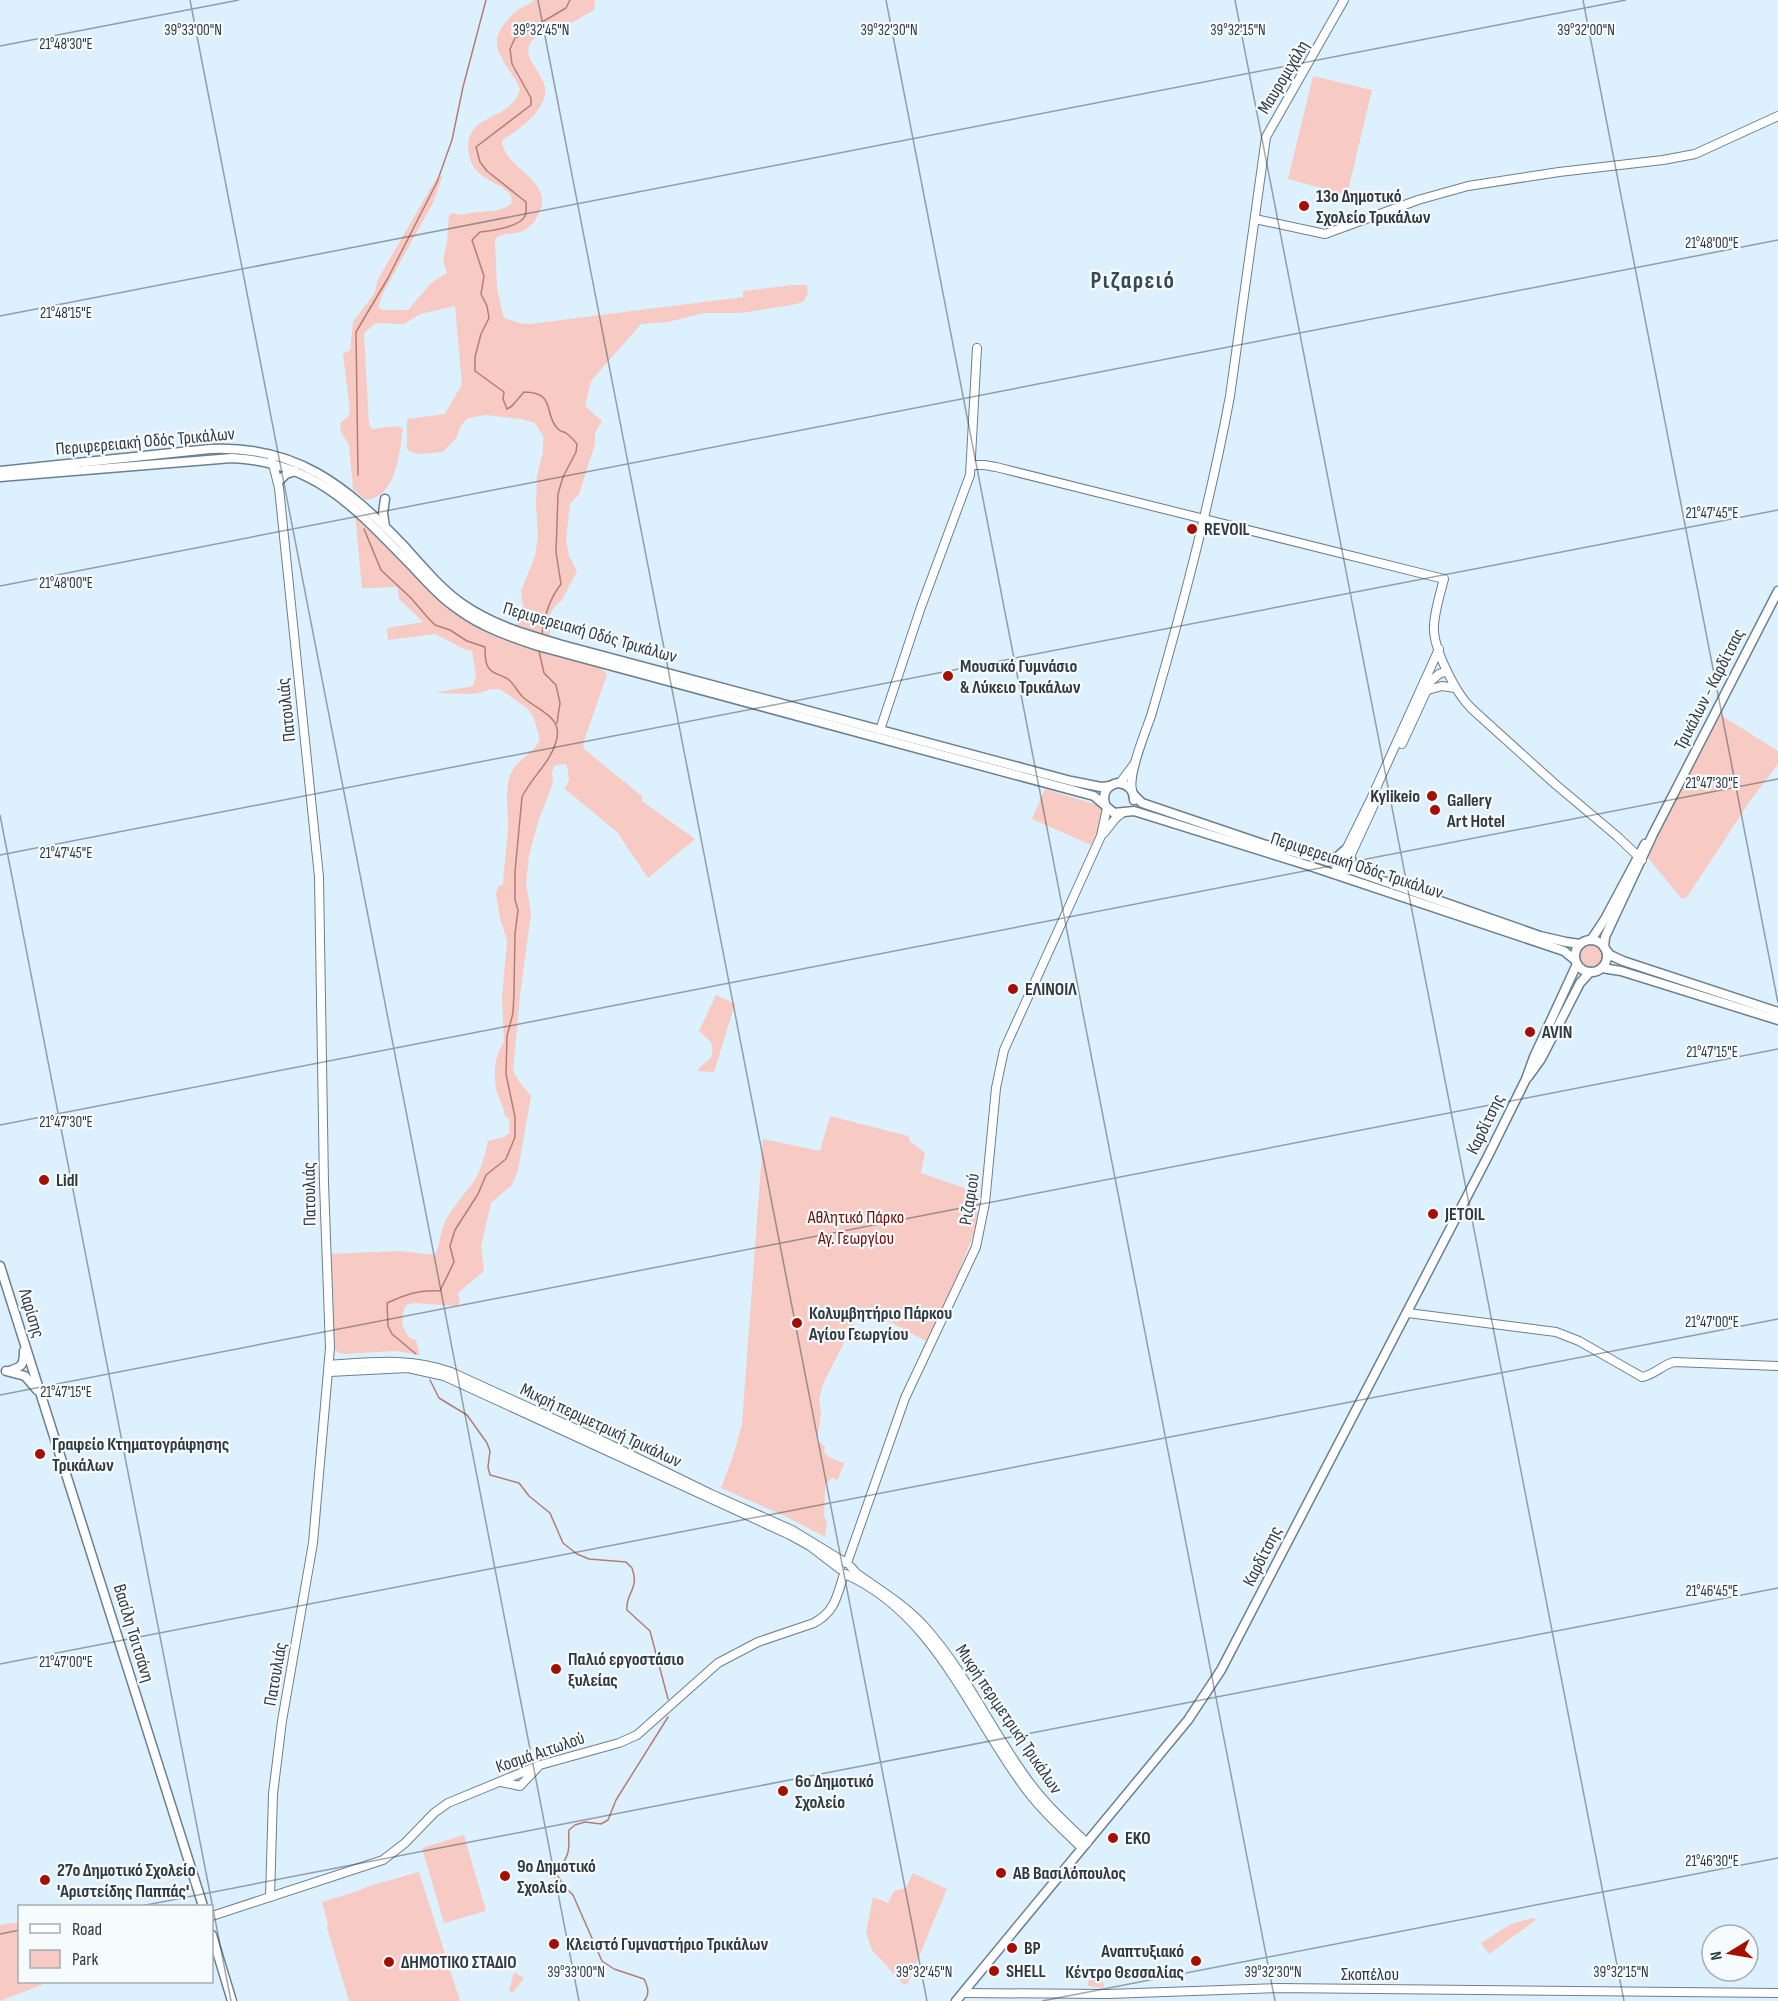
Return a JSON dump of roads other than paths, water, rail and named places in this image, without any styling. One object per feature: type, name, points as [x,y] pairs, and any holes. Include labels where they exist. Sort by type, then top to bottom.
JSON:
[{"type":"main road","name":"Περιφερειακή Οδός Τρικάλων","points":[[0,471],[210,449],[242,449],[310,469],[338,484],[386,527],[447,591],[471,609],[498,624],[553,642],[1071,781],[1101,787],[1110,786]]},
{"type":"main road","name":"Περιφερειακή Οδός Τρικάλων","points":[[0,477],[232,458],[275,460],[323,484],[341,496],[442,597],[468,617],[497,631],[538,646],[1094,796],[1106,806]]},
{"type":"main road","points":[[280,484],[286,474],[295,471]]},
{"type":"main road","points":[[385,499],[383,513],[386,527]]},
{"type":"main road","name":"Τρικάλων - Καρδίτσας","points":[[1591,940],[1653,834],[1778,591]]},
{"type":"main road","points":[[1120,783],[1126,785],[1133,793],[1132,806],[1124,813],[1114,813],[1106,806],[1104,796],[1110,786],[1120,783]]},
{"type":"main road","name":"Περιφερειακή Οδός Τρικάλων","points":[[1133,793],[1138,801],[1165,811],[1263,844],[1323,860],[1540,936],[1580,944]]},
{"type":"main road","name":"Περιφερειακή Οδός Τρικάλων","points":[[1124,813],[1134,811],[1426,904],[1564,951],[1576,962]]},
{"type":"main road","points":[[1323,860],[1348,853],[1359,872]]},
{"type":"main road","name":"Τρικάλων - Καρδίτσας","points":[[1605,949],[1605,937],[1640,858]]},
{"type":"main road","points":[[1778,1012],[1623,961],[1610,955],[1597,941],[1591,940],[1580,944],[1575,951],[1576,962],[1588,974],[1602,968],[1621,971],[1778,1020]]},
{"type":"main road","points":[[1602,968],[1606,962],[1605,949]]},
{"type":"main road","name":"Καρδίτσης","points":[[1526,1079],[1527,1071],[1576,962]]},
{"type":"main road","name":"Καρδίτσης","points":[[959,1997],[1188,1720],[1221,1670],[1408,1313],[1526,1079],[1541,1059],[1576,991],[1588,974]]},
{"type":"main road","name":"Λαρίσης","points":[[0,1266],[33,1370]]},
{"type":"main road","points":[[3,1372],[20,1368],[23,1365],[24,1342]]},
{"type":"main road","points":[[3,1372],[33,1370]]},
{"type":"main road","name":"Βασίλη Τσιτσάνη","points":[[33,1370],[202,1905]]},
{"type":"main road","points":[[3,1372],[25,1376],[42,1401]]},
{"type":"main road","points":[[213,1938],[232,2001]]},
{"type":"street","name":"Μαυρομιχάλη","points":[[1255,219],[1266,137],[1344,0]]},
{"type":"street","points":[[1133,793],[1131,782],[1165,666],[1203,520],[1230,396],[1255,219],[1325,234],[1418,200],[1468,186],[1695,154],[1778,116]]},
{"type":"street","points":[[880,730],[921,607],[957,512],[971,465],[977,348]]},
{"type":"street","name":"Πατουλιάς","points":[[270,1897],[273,1794],[282,1721],[313,1543],[329,1368],[320,1028],[319,878],[280,484],[275,460]]},
{"type":"street","points":[[971,465],[996,467],[1444,579],[1434,626],[1439,649],[1455,688],[1472,709],[1640,858]]},
{"type":"street","points":[[1348,853],[1439,649]]},
{"type":"street","points":[[1428,674],[1447,669]]},
{"type":"street","points":[[1337,876],[1434,678],[1447,669]]},
{"type":"street","points":[[1428,690],[1442,686],[1455,688]]},
{"type":"street","points":[[1120,783],[1136,762]]},
{"type":"street","name":"Ριζαριού","points":[[845,1568],[905,1398],[978,1241],[988,1184],[996,1088],[1004,1050],[1101,836],[1106,806]]},
{"type":"street","name":"Ριζαριού","points":[[1101,836],[1115,819],[1124,813]]},
{"type":"street","points":[[1408,1313],[1536,1328],[1559,1333],[1579,1341],[1642,1377],[1674,1362],[1778,1366]]},
{"type":"street","name":"Μικρή περιμετρική Τρικάλων","points":[[329,1368],[408,1368],[448,1377],[790,1535],[856,1573],[891,1597],[924,1626],[961,1674],[1026,1778],[1084,1845]]},
{"type":"street","name":"Κοσμά Αιτωλού","points":[[213,1916],[383,1860],[405,1843],[442,1806],[540,1765],[637,1736],[724,1659],[746,1647],[814,1623],[822,1618],[833,1607],[845,1568]]},
{"type":"street","points":[[498,1782],[520,1786],[540,1765]]},
{"type":"street","name":"Σκοπέλου","points":[[959,1997],[1277,1988],[1778,1993]]},
{"type":"waterway","points":[[358,475],[356,332],[388,278],[437,182],[452,140],[463,87],[486,0]]},
{"type":"waterway","points":[[542,634],[548,608],[561,584],[556,552],[558,494],[563,477],[576,452],[577,444],[566,433],[559,430],[551,417],[548,405],[541,396],[524,392],[507,409],[503,399],[504,392],[475,371],[475,357],[481,334],[489,318],[487,306],[481,294],[484,276],[472,240],[480,232],[505,228],[517,223],[525,216],[526,209],[526,202],[487,171],[480,162],[476,147],[531,105],[531,98],[512,64],[510,49],[515,38],[566,8],[570,0]]},
{"type":"waterway","points":[[364,529],[381,570],[435,625],[485,647],[489,668],[509,680],[524,698],[549,715],[558,733],[553,750],[522,797],[515,872],[515,900],[518,910],[515,934],[513,1013],[507,1036],[506,1074],[515,1117],[515,1137],[506,1159],[486,1175],[478,1194],[455,1230],[450,1246],[454,1262],[440,1291],[413,1293],[387,1303],[388,1326],[392,1334],[416,1354]]},
{"type":"waterway","points":[[539,651],[544,673],[556,685],[560,703],[557,723]]},
{"type":"waterway","points":[[430,1380],[439,1398],[467,1415],[487,1443],[490,1451],[488,1467],[490,1475],[519,1483],[529,1496],[550,1513],[563,1543],[577,1554],[589,1559],[626,1562],[632,1568],[634,1581],[627,1610],[650,1631],[668,1699]]},
{"type":"waterway","points":[[644,2001],[648,1990],[644,1979],[614,1969],[602,1961],[573,1895],[557,1875],[568,1852],[569,1830],[585,1822],[601,1824],[608,1820],[616,1800],[668,1717]]},
{"type":"place","name":"13ο Δημοτικό Σχολείο Τρικάλων","points":[[1304,206]]},
{"type":"place","name":"REVOIL","points":[[1192,529]]},
{"type":"place","name":"Μουσικό Γυμνάσιο & Λύκειο Τρικάλων","points":[[948,676]]},
{"type":"place","name":"Kylikeio","points":[[1432,796]]},
{"type":"place","name":"Gallery Art Hotel","points":[[1435,810]]},
{"type":"place","name":"ΕΛΙΝΟΙΛ","points":[[1013,989]]},
{"type":"place","name":"AVIN","points":[[1530,1032]]},
{"type":"place","name":"Lidl","points":[[44,1180]]},
{"type":"place","name":"JETOIL","points":[[1433,1214]]},
{"type":"place","name":"Κολυμβητήριο Πάρκου Αγίου Γεωργίου","points":[[797,1323]]},
{"type":"place","name":"Γραφείο Κτηματογράφησης Τρικάλων","points":[[40,1454]]},
{"type":"place","name":"Παλιό εργοστάσιο ξυλείας","points":[[556,1669]]},
{"type":"place","name":"6ο Δημοτικό Σχολείο","points":[[783,1791]]},
{"type":"place","name":"EKO","points":[[1113,1838]]},
{"type":"place","name":"ΑΒ Βασιλόπουλος","points":[[1001,1873]]},
{"type":"place","name":"9ο Δημοτικό Σχολείο","points":[[505,1876]]},
{"type":"place","name":"27ο Δημοτικό Σχολείο 'Αριστείδης Παππάς'","points":[[45,1880]]},
{"type":"place","name":"Κλειστό Γυμναστήριο Τρικάλων","points":[[554,1944]]},
{"type":"place","name":"BP","points":[[1012,1948]]},
{"type":"place","name":"Αναπτυξιακό Κέντρο Θεσσαλίας","points":[[1196,1961]]},
{"type":"place","name":"ΔΗΜΟΤΙΚΟ ΣΤΑΔΙΟ","points":[[389,1962]]},
{"type":"place","name":"SHELL","points":[[994,1971]]},
{"type":"district","name":"Ριζαρειό","points":[[1133,280]]},
{"type":"park label","name":"Αθλητικό Πάρκο Αγ. Γεωργίου","points":[[856,1227]]}]
